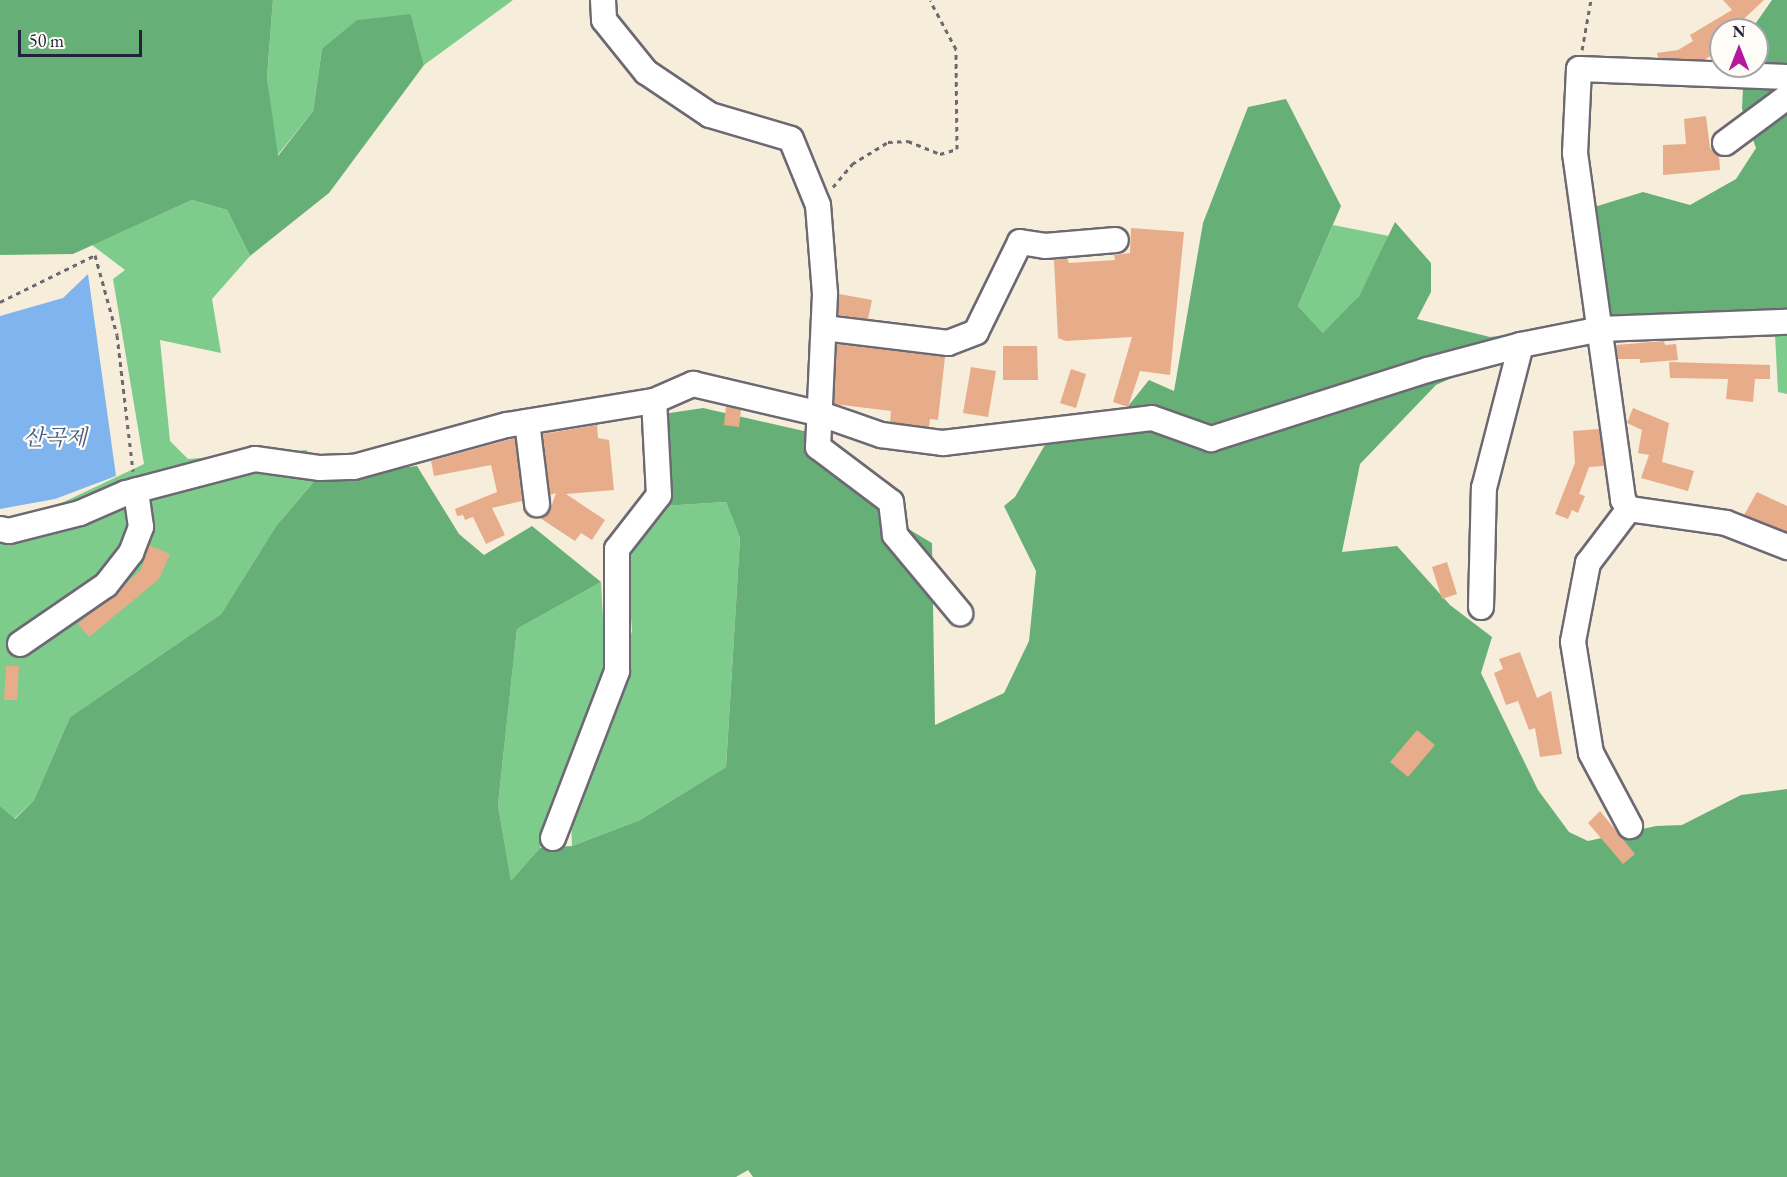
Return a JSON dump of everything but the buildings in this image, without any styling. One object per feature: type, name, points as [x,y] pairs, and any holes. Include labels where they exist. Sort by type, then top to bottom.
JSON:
[{"type":"street","points":[[603,0],[604,20],[646,72],[710,115],[791,139],[818,205],[824,328],[818,447],[891,502],[895,535],[960,613]]},
{"type":"street","points":[[1787,77],[1579,69],[1575,153],[1623,500],[1629,509],[1726,523],[1787,547]]},
{"type":"street","points":[[1725,143],[1787,97]]},
{"type":"street","points":[[824,328],[948,343],[976,332],[1020,242],[1045,246],[1116,240]]},
{"type":"street","points":[[0,529],[9,531],[80,513],[136,490],[255,459],[320,468],[354,467],[527,422],[654,401],[693,384],[821,414],[881,435],[943,443],[1152,418],[1211,439],[1427,370],[1521,345],[1601,329],[1787,322]]},
{"type":"street","points":[[1481,607],[1484,488],[1521,345]]},
{"type":"street","points":[[553,838],[617,671],[617,549],[659,495],[654,401]]},
{"type":"street","points":[[527,422],[537,504]]},
{"type":"street","points":[[20,644],[106,585],[131,553],[141,526],[136,490]]},
{"type":"street","points":[[1629,509],[1588,563],[1573,642],[1592,753],[1630,826]]},
{"type":"path","points":[[818,205],[852,164],[888,142],[908,141],[940,154],[957,149],[956,49],[930,0]]},
{"type":"path","points":[[1579,69],[1591,0]]},
{"type":"path","points":[[0,302],[95,255],[117,336],[136,490]]},
{"type":"green space","points":[[0,0],[273,0],[267,77],[278,156],[313,111],[322,49],[357,20],[411,14],[424,65],[329,193],[250,256],[227,210],[192,200],[73,254],[0,255]]},
{"type":"green space","points":[[273,0],[513,0],[424,65],[411,14],[322,49],[313,111],[277,156],[267,77]]},
{"type":"green space","points":[[1772,0],[1787,0],[1787,336],[1687,316],[1590,317],[1591,208],[1643,192],[1690,205],[1736,179],[1756,148],[1742,109],[1743,78],[1769,78],[1769,18],[1759,18]]},
{"type":"green space","points":[[1286,99],[1341,206],[1298,306],[1323,333],[1359,296],[1395,222],[1431,263],[1431,292],[1417,319],[1490,337],[1514,334],[1487,362],[1436,385],[1360,464],[1342,552],[1397,546],[1450,605],[1492,637],[1481,673],[1538,790],[1569,832],[1588,841],[1656,826],[1682,825],[1741,795],[1787,789],[1787,1177],[753,1177],[748,1170],[736,1177],[0,1177],[0,806],[15,819],[34,800],[70,717],[221,614],[276,526],[317,478],[417,466],[459,534],[484,555],[532,526],[601,582],[517,629],[498,805],[511,881],[540,848],[572,846],[640,820],[726,767],[740,538],[726,502],[663,506],[663,414],[703,408],[826,436],[898,497],[900,524],[932,543],[935,725],[1004,693],[1029,641],[1036,571],[1004,506],[1015,497],[1050,436],[1121,415],[1149,380],[1174,391],[1203,223],[1248,107]]},
{"type":"green space","points":[[192,200],[227,210],[250,256],[212,299],[221,353],[160,340],[170,441],[188,459],[307,450],[317,478],[276,526],[221,614],[70,717],[34,800],[14,819],[0,806],[0,532],[144,464],[113,279],[125,270],[92,245]]},
{"type":"green space","points":[[1333,225],[1389,236],[1359,296],[1324,334],[1298,306]]},
{"type":"green space","points":[[1775,334],[1787,336],[1787,394],[1778,392]]},
{"type":"green space","points":[[726,502],[740,538],[726,767],[640,820],[572,846],[571,820],[632,631],[626,553],[663,506]]},
{"type":"green space","points":[[601,582],[606,673],[540,848],[511,882],[498,805],[517,629]]},
{"type":"water","name":"산곡제","points":[[88,274],[116,476],[55,499],[0,509],[0,316],[63,298]]}]
